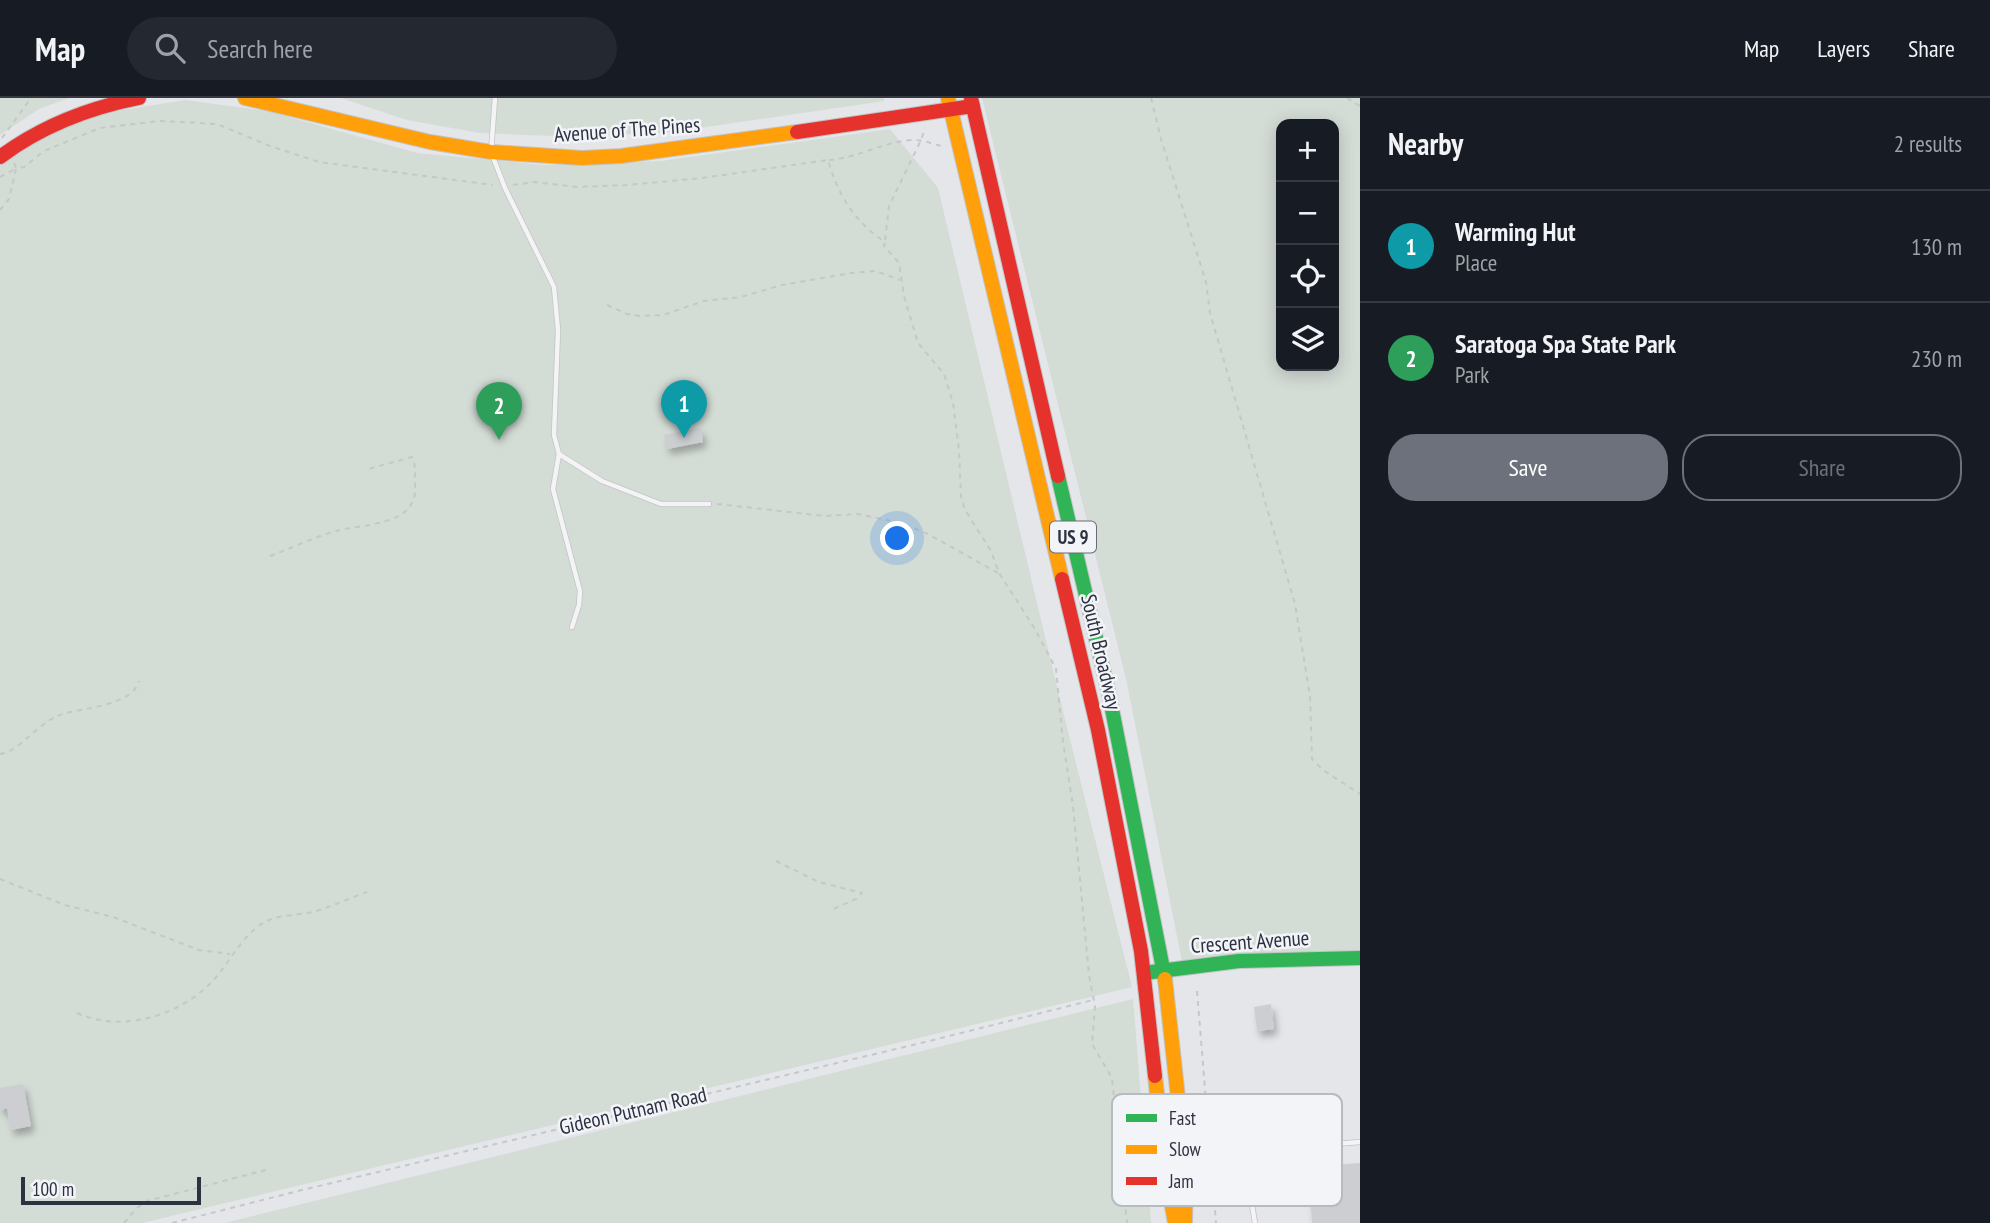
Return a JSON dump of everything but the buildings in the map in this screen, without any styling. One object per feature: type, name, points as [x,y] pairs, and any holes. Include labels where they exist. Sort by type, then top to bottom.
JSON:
[{"type":"main road","points":[[0,157],[65,120],[94,109],[139,98]]},
{"type":"main road","name":"Avenue of The Pines","points":[[245,98],[430,142],[491,152],[558,157],[621,156],[972,102]]},
{"type":"main road","name":"South Broadway","points":[[972,102],[1109,694],[1164,971],[1177,1094]]},
{"type":"main road","name":"South Broadway","points":[[950,104],[1098,730],[1144,973],[1157,1094]]},
{"type":"main road","name":"Crescent Avenue","points":[[1144,973],[1252,960],[1360,958]]},
{"type":"lane","points":[[495,98],[491,152],[504,186],[554,287],[558,330],[554,435],[559,454],[553,489],[580,591],[572,627]]},
{"type":"lane","points":[[559,454],[602,481],[662,503],[709,504]]},
{"type":"lane","points":[[1342,1143],[1360,1142]]},
{"type":"path","points":[[1,139],[31,98]]},
{"type":"path","points":[[1151,98],[1206,282],[1210,313],[1294,604],[1310,696],[1312,759],[1323,770],[1360,794]]},
{"type":"path","points":[[1347,98],[1360,106]]},
{"type":"path","points":[[24,167],[44,151],[100,128],[159,121],[217,124],[270,146],[319,162],[504,186],[535,182],[577,187],[627,185],[702,178],[828,160],[859,155],[910,140],[931,141],[942,147],[950,146]]},
{"type":"path","points":[[925,127],[889,206],[884,246],[899,262],[904,296],[918,344],[944,374],[953,403],[961,496],[965,510],[991,551],[999,573],[1035,629],[1056,669],[1073,806],[1089,975],[1094,1000],[1092,1044],[1112,1078],[1114,1094]]},
{"type":"path","points":[[828,160],[835,184],[849,211],[872,234],[885,242]]},
{"type":"path","points":[[0,177],[16,168],[9,199],[0,210]]},
{"type":"path","points":[[607,305],[627,314],[663,315],[704,301],[741,297],[782,285],[852,273],[876,271],[901,280]]},
{"type":"path","points":[[270,556],[336,531],[398,518],[410,506],[416,489],[415,463],[412,457],[368,469]]},
{"type":"path","points":[[709,504],[825,516],[858,514],[901,523],[928,534],[999,573]]},
{"type":"path","points":[[0,754],[10,753],[50,719],[121,700],[133,692],[139,681]]},
{"type":"path","points":[[776,861],[819,882],[862,892],[858,898],[833,909]]},
{"type":"path","points":[[0,879],[65,905],[113,917],[199,950],[231,954]]},
{"type":"path","points":[[77,1013],[90,1019],[121,1023],[158,1015],[201,993],[221,971],[231,954],[270,919],[317,911],[367,892]]},
{"type":"path","points":[[1197,991],[1205,1094]]},
{"type":"path","name":"Gideon Putnam Road","points":[[172,1223],[1094,1000]]},
{"type":"path","points":[[124,1223],[147,1201],[266,1170]]},
{"type":"shaded area","points":[[0,98],[69,98],[39,109],[0,135]]},
{"type":"shaded area","points":[[341,98],[884,98],[884,101],[666,133],[554,136],[480,133],[407,120]]},
{"type":"shaded area","points":[[982,98],[1360,98],[1360,954],[1182,962],[1127,683]]},
{"type":"shaded area","points":[[185,100],[268,111],[417,153],[545,165],[661,161],[890,129],[938,188],[1132,987],[142,1223],[0,1223],[0,164],[79,117]]},
{"type":"shaded area","points":[[1133,999],[1141,1094],[1112,1094],[1112,1206],[1150,1206],[1151,1223],[225,1223]]},
{"type":"traffic: fast","points":[[1058,476],[1109,694],[1165,979]]},
{"type":"traffic: fast","points":[[1144,973],[1239,961],[1360,958]]},
{"type":"traffic: slow","points":[[245,98],[430,142],[491,152],[582,158],[621,156],[797,132]]},
{"type":"traffic: slow","points":[[948,98],[1062,579]]},
{"type":"traffic: slow","points":[[1165,979],[1178,1094]]},
{"type":"traffic: slow","points":[[1155,1076],[1157,1094]]},
{"type":"traffic: slow","points":[[1172,1206],[1175,1223]]},
{"type":"traffic: slow","points":[[1185,1206],[1185,1223]]},
{"type":"traffic: jam","points":[[0,157],[49,127],[102,107],[139,98]]},
{"type":"traffic: jam","points":[[971,98],[1058,476]]},
{"type":"traffic: jam","points":[[797,132],[973,106]]},
{"type":"traffic: jam","points":[[1062,579],[1098,730],[1141,951],[1155,1076]]},
{"type":"place","name":"Warming Hut","points":[[684,438]]},
{"type":"place","name":"Saratoga Spa State Park","points":[[499,440]]}]
